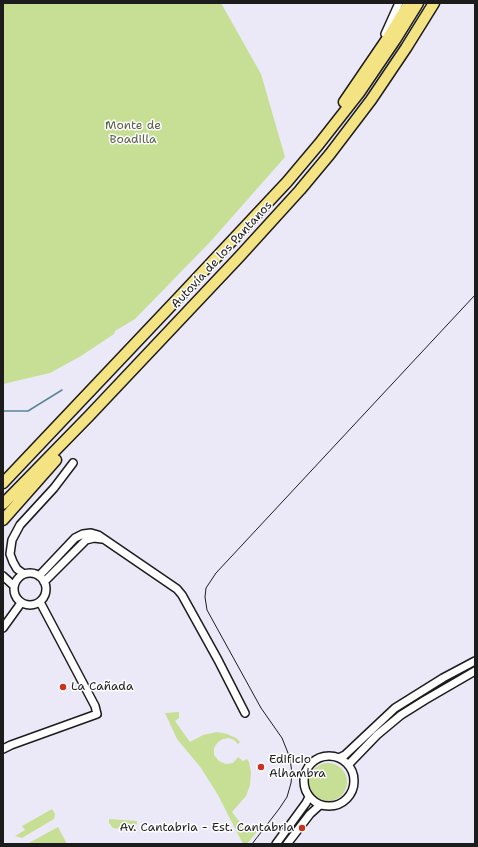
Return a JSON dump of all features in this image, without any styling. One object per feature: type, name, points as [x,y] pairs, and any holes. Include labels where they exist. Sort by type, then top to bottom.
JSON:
[{"type":"highway","points":[[311,153],[316,142],[389,36],[408,3]]},
{"type":"highway","name":"Autovía de los Pantanos","points":[[3,483],[287,182],[359,93],[418,3]]},
{"type":"highway","name":"Autovía de los Pantanos","points":[[3,504],[89,416],[300,190],[330,154],[371,100],[434,3]]},
{"type":"highway","points":[[3,520],[83,427],[89,416]]},
{"type":"street","points":[[353,89],[388,28],[399,3]]},
{"type":"street","points":[[24,574],[17,569],[12,562],[10,554],[12,540],[20,524],[74,464]]},
{"type":"street","points":[[41,579],[86,540],[94,538],[104,540],[177,589],[245,713]]},
{"type":"street","points":[[32,573],[41,579],[46,588],[45,594],[40,602],[28,605],[21,603],[17,599],[14,594],[14,586],[17,579],[24,574],[32,573]]},
{"type":"street","points":[[3,576],[14,586]]},
{"type":"street","points":[[3,749],[97,714],[95,706],[40,602]]},
{"type":"street","points":[[3,628],[21,603]]},
{"type":"street","points":[[339,758],[345,755],[394,708],[443,678],[475,661]]},
{"type":"street","points":[[348,765],[377,735],[401,716],[425,700],[475,671]]},
{"type":"street","points":[[326,756],[339,758],[348,765],[354,777],[353,788],[347,799],[336,805],[326,806],[320,805],[309,797],[305,788],[304,780],[310,765],[326,756]]},
{"type":"street","points":[[276,844],[309,797]]},
{"type":"street","points":[[287,844],[310,814],[320,805]]},
{"type":"green space","name":"Monte de Boadilla","points":[[3,3],[221,3],[261,74],[285,157],[211,241],[135,319],[115,331],[114,334],[81,356],[50,373],[3,384]]},
{"type":"green space","points":[[179,712],[179,718],[175,721],[190,742],[203,735],[217,732],[227,734],[236,738],[240,742],[238,744],[229,738],[223,739],[218,742],[214,748],[214,755],[219,761],[226,764],[233,763],[238,757],[243,761],[247,759],[249,762],[251,772],[250,785],[246,796],[232,812],[246,830],[259,829],[247,844],[243,844],[218,795],[201,768],[177,739],[165,713]]},
{"type":"green space","points":[[324,763],[332,763],[342,768],[346,775],[346,789],[342,796],[332,801],[324,801],[314,796],[312,793],[309,786],[309,778],[314,768],[317,766]]},
{"type":"green space","points":[[52,809],[55,814],[54,819],[22,838],[15,836],[25,830],[22,826]]},
{"type":"green space","points":[[109,819],[137,821],[137,824],[133,827],[135,829],[131,832],[113,828],[109,823]]},
{"type":"green space","points":[[58,827],[67,844],[27,844]]},
{"type":"waterway","points":[[3,411],[28,411],[62,390]]},
{"type":"tram line","points":[[252,844],[287,797],[292,774],[290,758],[282,738],[261,708],[207,610],[205,597],[206,588],[216,573],[475,295]]},
{"type":"place","name":"La Cañada","points":[[63,687]]},
{"type":"place","name":"Edificio Alhambra","points":[[261,767]]},
{"type":"place","name":"Av. Cantabria - Est. Cantabria","points":[[302,828]]}]
